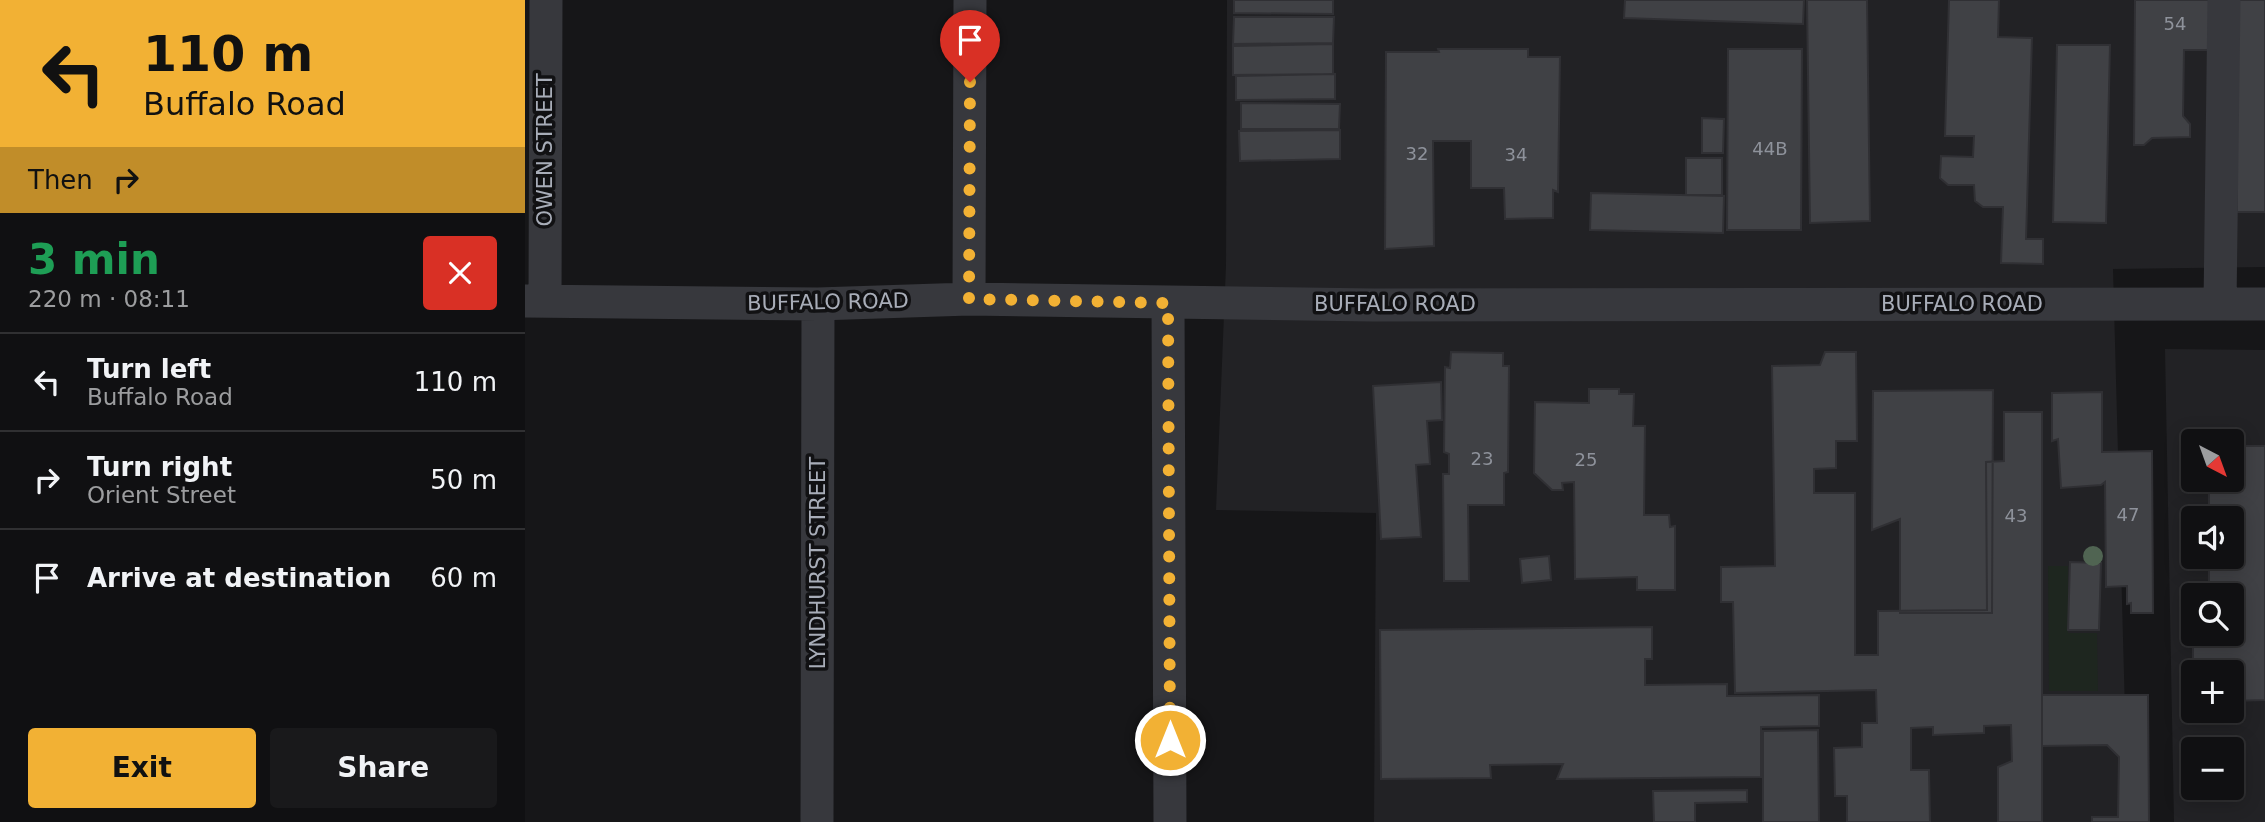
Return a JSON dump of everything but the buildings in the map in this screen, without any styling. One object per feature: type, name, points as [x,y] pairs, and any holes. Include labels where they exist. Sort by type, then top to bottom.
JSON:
[{"type":"street","name":"OWEN STREET","points":[[535,301],[546,0]]},
{"type":"street","points":[[969,299],[970,0]]},
{"type":"street","points":[[2220,304],[2224,0]]},
{"type":"street","name":"BUFFALO ROAD","points":[[535,301],[818,304],[969,299],[1168,303],[2265,304]]},
{"type":"street","points":[[1168,303],[1170,822]]},
{"type":"street","name":"LYNDHURST STREET","points":[[817,822],[818,304]]},
{"type":"shaded area","points":[[1227,0],[2265,0],[2265,267],[2113,269],[2128,822],[1374,822],[1376,513],[1216,510],[1226,265]]},
{"type":"shaded area","points":[[2165,349],[2265,350],[2265,822],[2174,822]]},
{"type":"shaded area","points":[[2048,566],[2068,566],[2068,633],[2097,633],[2098,691],[2049,691]]},
{"type":"route","points":[[970,82],[969,299],[1168,303],[1170,740]]}]
